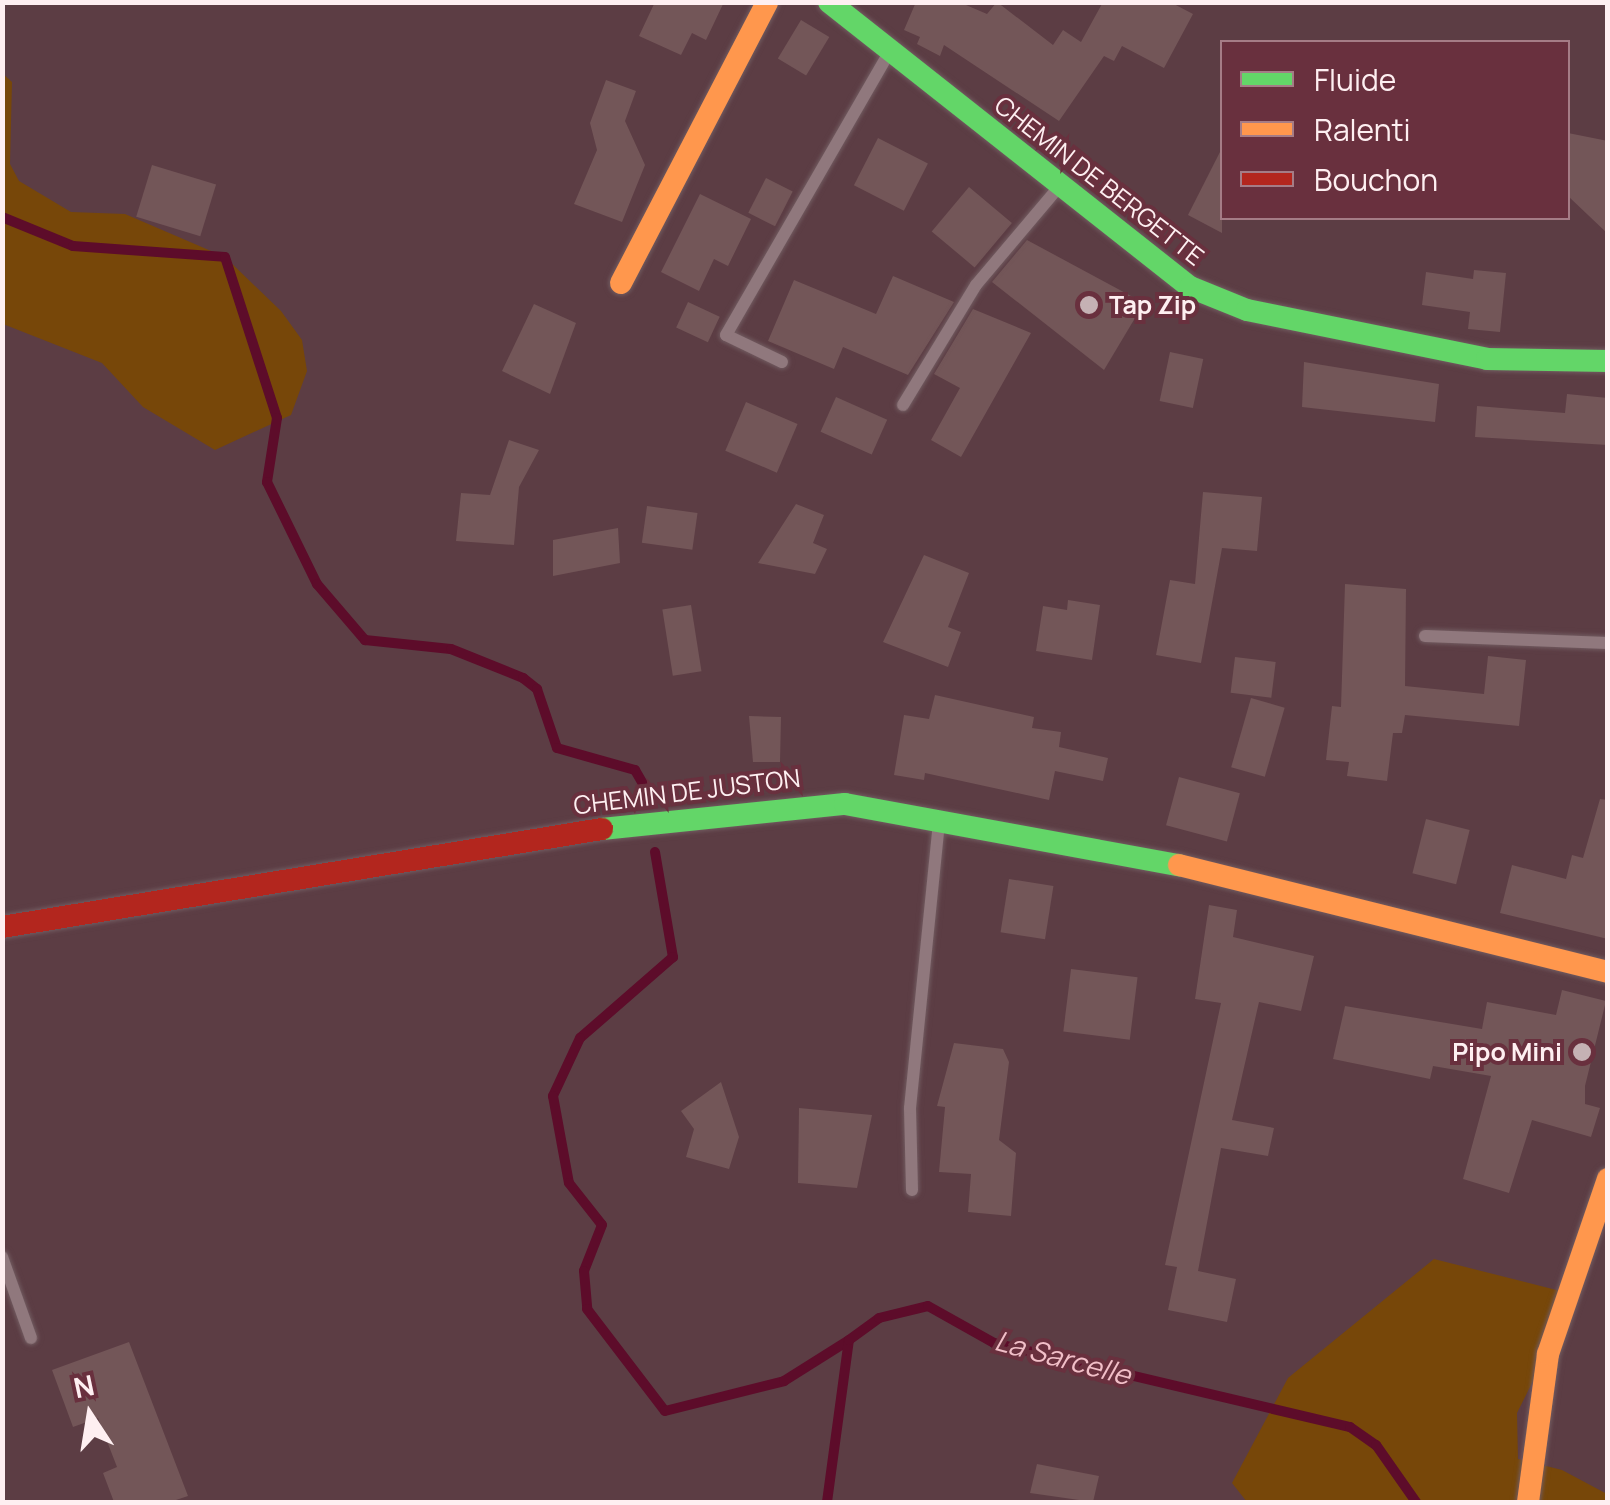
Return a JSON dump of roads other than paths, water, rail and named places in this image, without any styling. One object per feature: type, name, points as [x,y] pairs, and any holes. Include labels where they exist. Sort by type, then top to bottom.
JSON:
[{"type":"street","points":[[621,283],[767,2]]},
{"type":"street","name":"CHEMIN DE BERGETTE","points":[[829,2],[1058,188],[1190,287],[1247,310],[1487,359],[1608,361]]},
{"type":"street","name":"CHEMIN DE JUSTON","points":[[2,927],[753,808],[844,804],[940,816],[1154,858],[1608,972]]},
{"type":"street","points":[[1528,1502],[1526,1469],[1548,1354],[1608,1180]]},
{"type":"lane","points":[[782,362],[726,335],[889,53]]},
{"type":"lane","points":[[902,404],[976,285],[1058,188]]},
{"type":"lane","points":[[1425,636],[1608,643]]},
{"type":"lane","points":[[912,1190],[910,1108],[940,816]]},
{"type":"lane","points":[[2,1257],[31,1338]]},
{"type":"waterway","points":[[2,217],[73,246],[225,257],[277,418],[267,482],[317,584],[365,640],[451,649],[523,678],[537,689],[557,748],[635,770],[647,791]]},
{"type":"waterway","points":[[655,852],[673,957],[580,1038],[553,1096],[569,1183],[602,1225],[584,1271],[587,1309],[665,1411],[784,1381],[849,1340]]},
{"type":"waterway","name":"La Sarcelle","points":[[827,1502],[849,1340],[879,1318],[928,1306],[994,1343],[1350,1427],[1376,1445],[1416,1502]]},
{"type":"place","name":"Tap Zip","points":[[1089,305]]},
{"type":"place","name":"Pipo Mini","points":[[1582,1052]]}]
